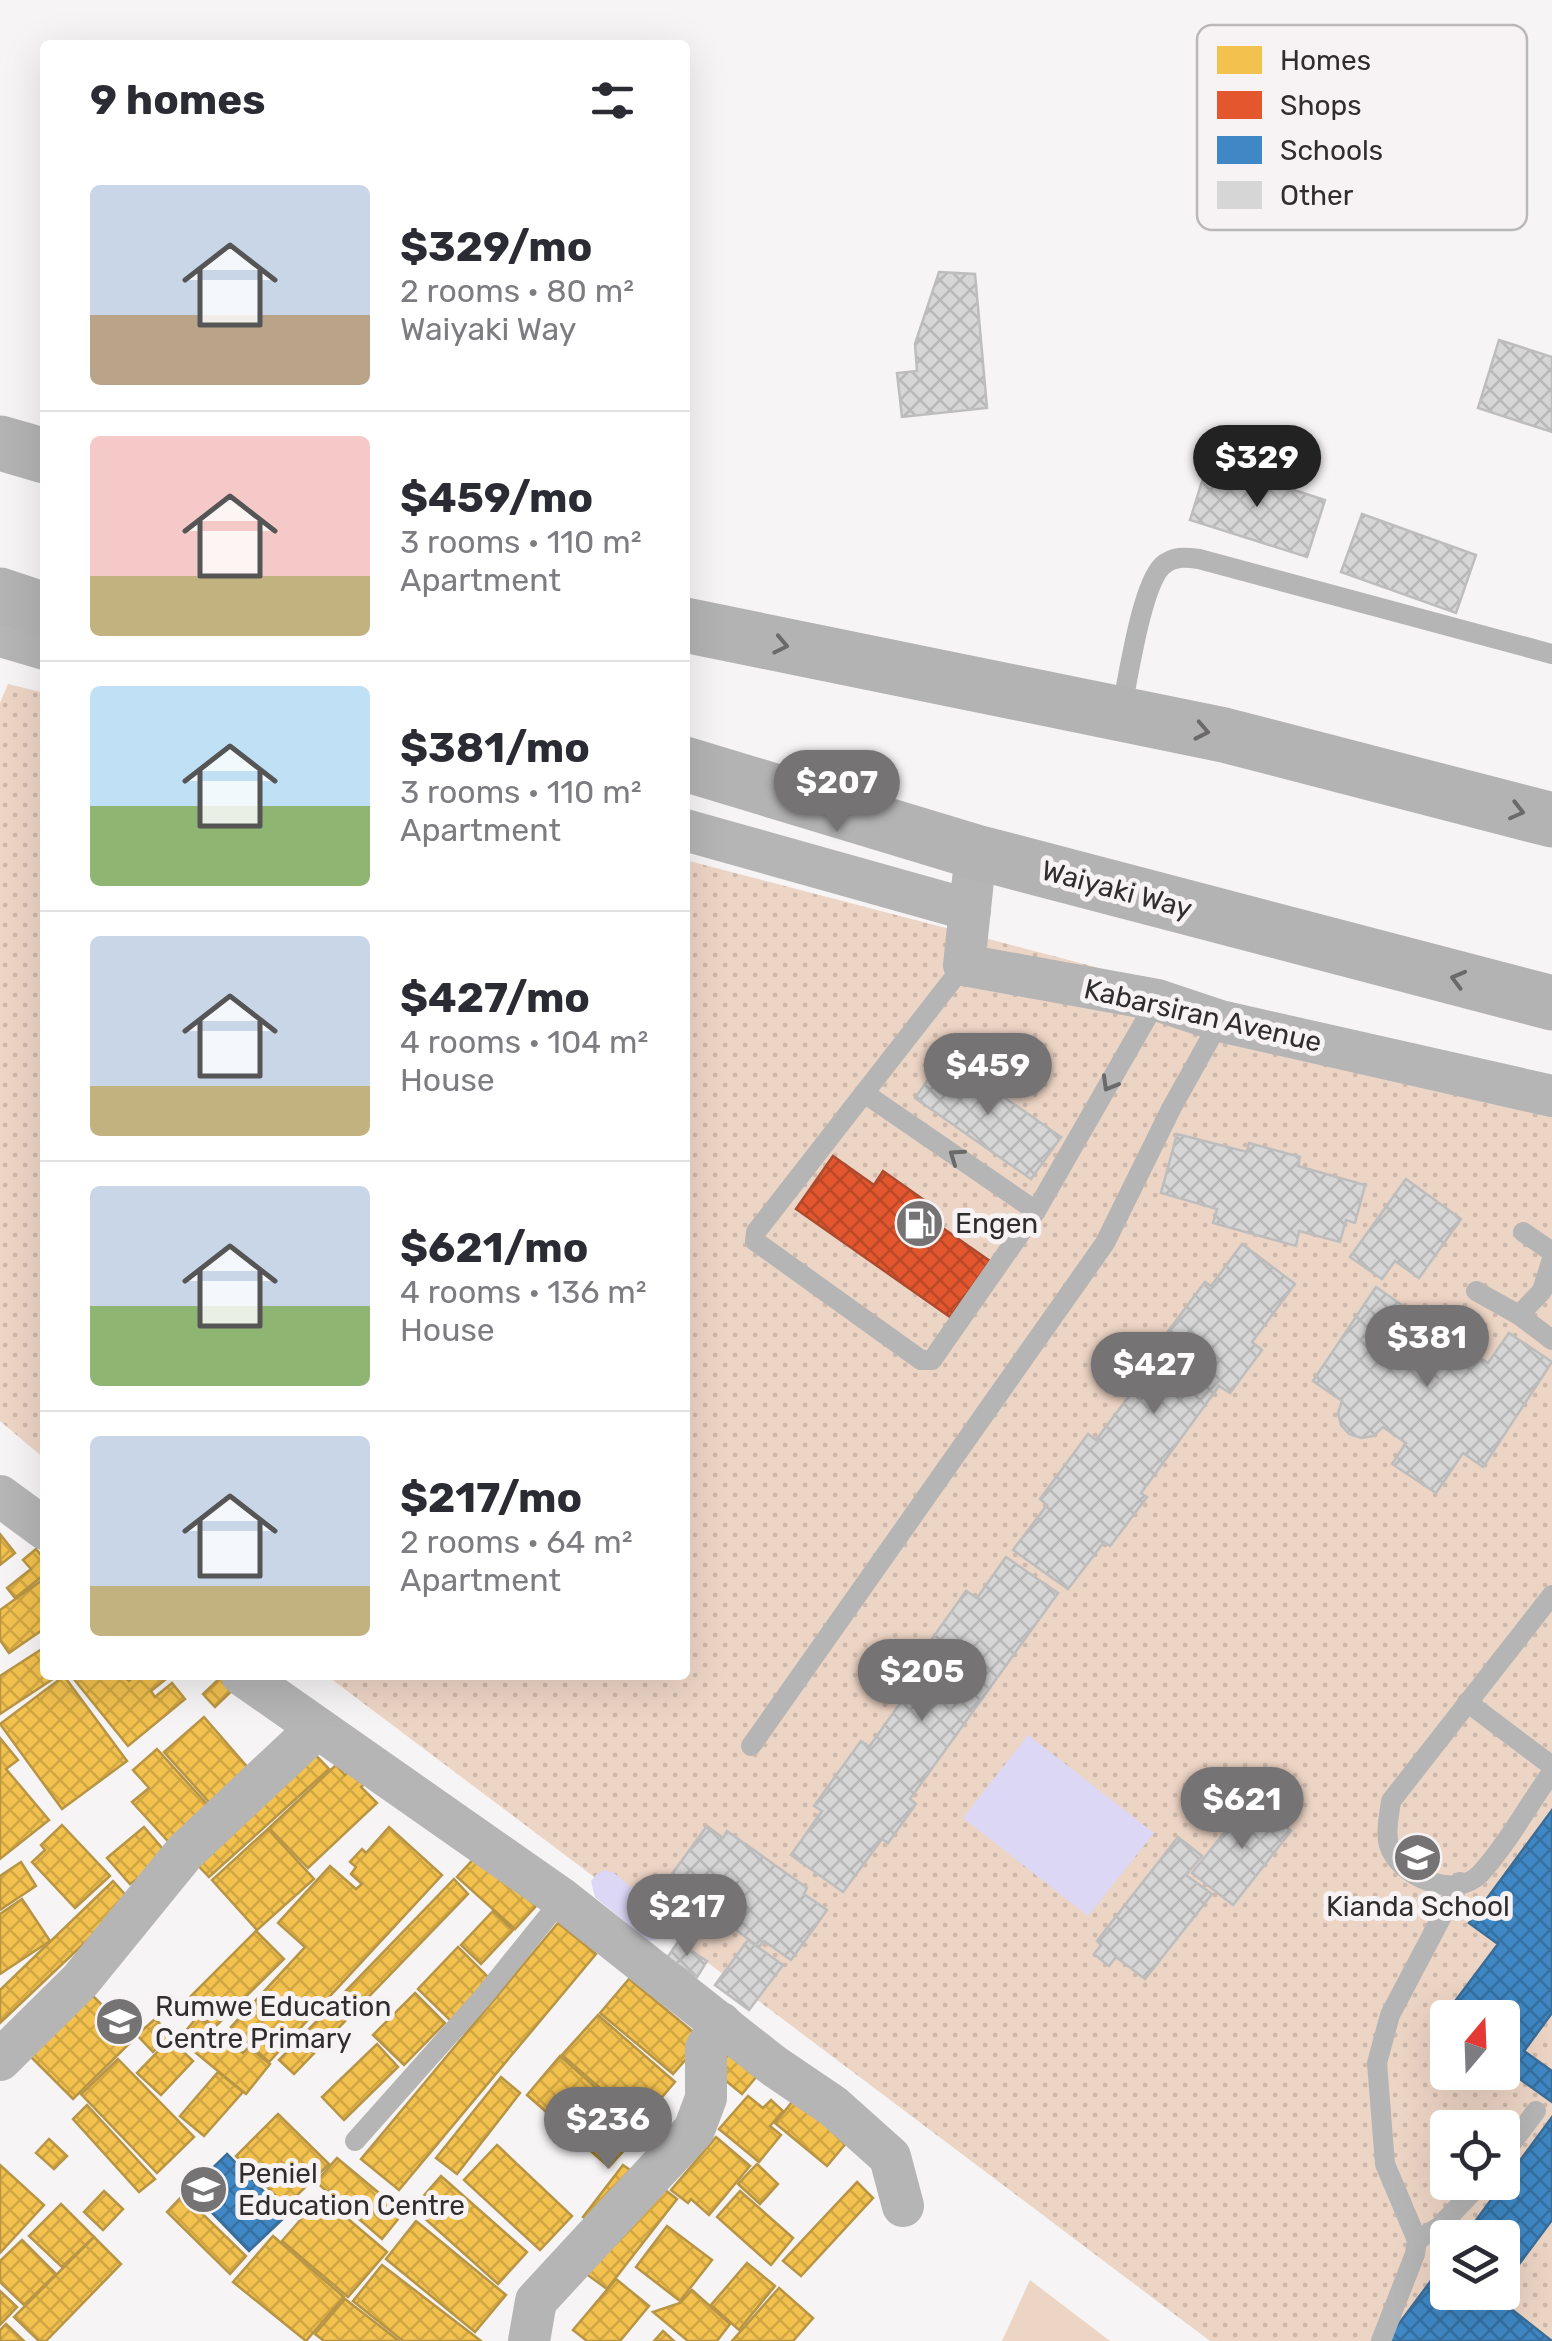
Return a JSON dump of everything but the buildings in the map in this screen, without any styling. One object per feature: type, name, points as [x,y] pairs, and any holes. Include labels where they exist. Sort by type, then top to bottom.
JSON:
[{"type":"highway","points":[[0,443],[40,455]]},
{"type":"highway","points":[[690,627],[1224,735],[1552,820]]},
{"type":"highway","name":"Waiyaki Way","points":[[690,766],[976,852],[1552,1003]]},
{"type":"street","points":[[690,831],[970,910]]},
{"type":"street","points":[[964,965],[976,852]]},
{"type":"street","name":"Kabarsiran Avenue","points":[[964,965],[1157,1000],[1220,1021],[1552,1096]]},
{"type":"street","points":[[0,1496],[40,1525]]},
{"type":"street","points":[[249,1680],[562,1899],[774,2066],[833,2106],[890,2157],[902,2206]]},
{"type":"street","points":[[0,2060],[80,1981],[186,1852],[316,1729]]},
{"type":"street","points":[[529,2341],[536,2301],[694,2130],[706,2098],[706,2048],[721,2023]]},
{"type":"lane","points":[[1120,714],[1151,583],[1159,568],[1172,558],[1185,557],[1552,654]]},
{"type":"lane","points":[[964,965],[756,1232],[755,1241],[921,1360],[932,1360],[1036,1212],[1157,1000]]},
{"type":"lane","points":[[751,1746],[1106,1244],[1172,1107],[1220,1021]]},
{"type":"lane","points":[[864,1092],[1036,1212]]},
{"type":"lane","points":[[1520,1316],[1542,1290],[1552,1255],[1523,1232]]},
{"type":"lane","points":[[1476,1291],[1552,1340]]},
{"type":"lane","points":[[1467,1702],[1552,1769],[1477,1877],[1440,1887],[1412,1874],[1392,1854],[1387,1836],[1391,1801],[1467,1702],[1552,1596]]},
{"type":"lane","points":[[1381,2341],[1415,2254],[1416,2240],[1385,2164],[1376,2062],[1396,2001],[1460,1882]]},
{"type":"lane","points":[[354,2141],[483,1997],[562,1899]]},
{"type":"lane","points":[[1520,2132],[1536,2111]]},
{"type":"lane","points":[[1416,2240],[1439,2226],[1464,2200]]},
{"type":"shaded area","points":[[8,684],[40,692],[40,1455],[0,1421],[0,703]]},
{"type":"shaded area","points":[[690,861],[1552,1086],[1552,2341],[1210,2341],[333,1680],[690,1680]]},
{"type":"shaded area","points":[[1028,1735],[1154,1833],[1088,1916],[963,1818]]},
{"type":"shaded area","points":[[605,1870],[668,1917],[669,1932],[664,1938],[648,1941],[595,1897],[591,1881]]},
{"type":"shaded area","points":[[1030,2280],[1110,2341],[1002,2341]]},
{"type":"place","name":"Engen","points":[[920,1223]]},
{"type":"place","name":"Kianda School","points":[[1418,1858]]},
{"type":"place","name":"Rumwe Education Centre Primary","points":[[120,2022]]},
{"type":"place","name":"Peniel Education Centre","points":[[203,2189]]}]
